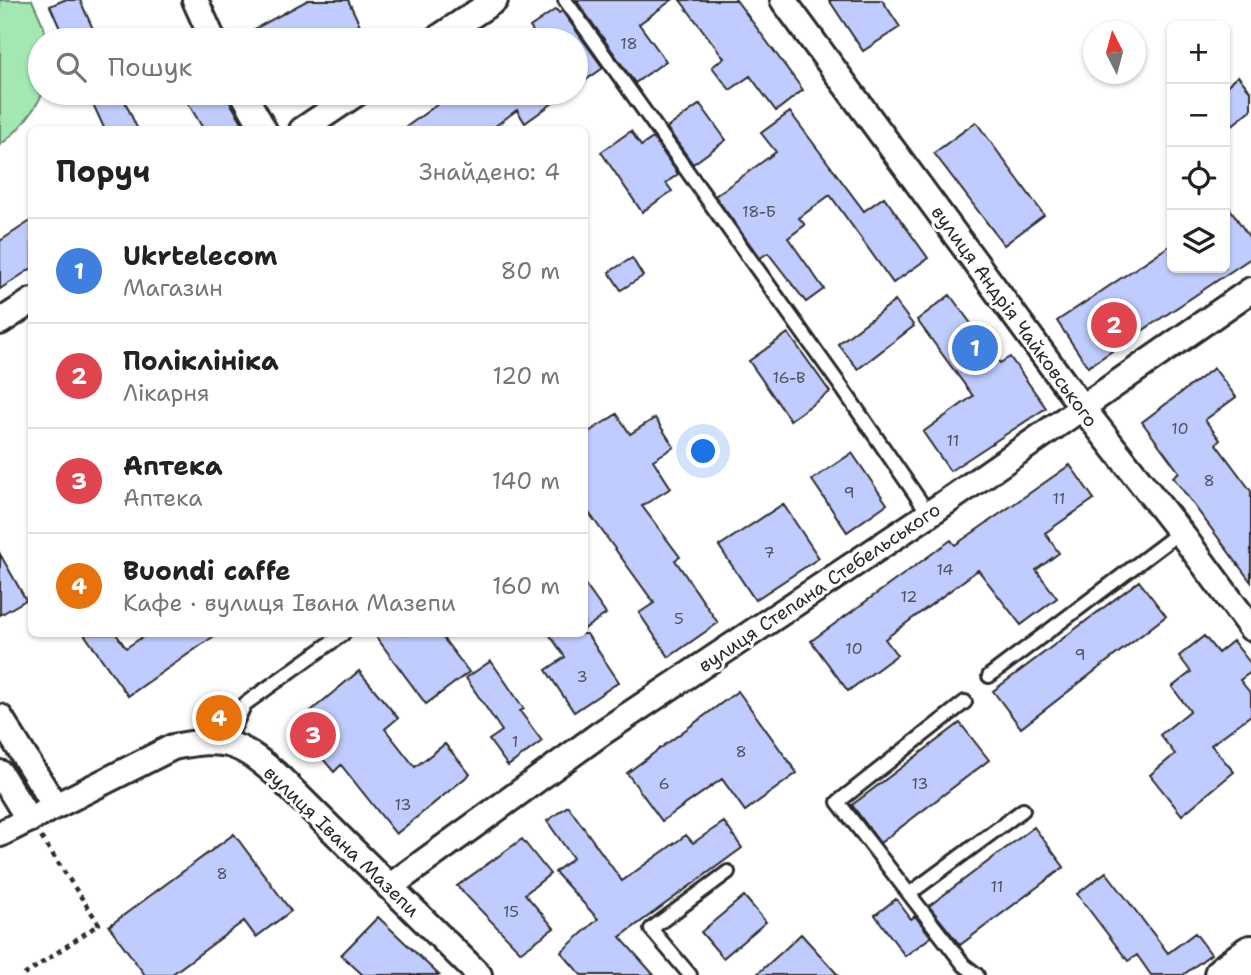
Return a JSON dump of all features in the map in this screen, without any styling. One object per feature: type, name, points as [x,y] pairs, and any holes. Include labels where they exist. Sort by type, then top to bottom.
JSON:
[{"type":"main road","points":[[1224,975],[1251,955]]},
{"type":"street","points":[[195,0],[208,28]]},
{"type":"street","points":[[453,28],[495,0]]},
{"type":"street","name":"вулиця Андрія Чайковського","points":[[783,0],[1081,406],[1251,628]]},
{"type":"street","points":[[250,105],[262,126]]},
{"type":"street","points":[[308,126],[339,105]]},
{"type":"street","name":"вулиця Степана Стебельського","points":[[389,887],[600,734],[929,514],[1251,290]]},
{"type":"street","points":[[0,322],[28,304]]},
{"type":"street","points":[[0,717],[55,806]]},
{"type":"street","points":[[0,834],[173,747],[227,742]]},
{"type":"street","name":"вулиця Івана Мазепи","points":[[227,742],[253,755],[276,774],[479,975]]},
{"type":"street","points":[[0,773],[29,820]]},
{"type":"lane","points":[[565,0],[585,28]]},
{"type":"lane","points":[[588,32],[841,385],[929,514]]},
{"type":"lane","points":[[989,676],[1180,532]]},
{"type":"lane","points":[[227,742],[245,704],[340,637]]},
{"type":"lane","points":[[965,702],[838,802],[964,965],[978,975]]},
{"type":"lane","points":[[909,894],[1023,810]]},
{"type":"lane","points":[[690,975],[651,929],[728,872]]},
{"type":"path","points":[[24,975],[99,924],[29,820]]},
{"type":"green space","points":[[0,0],[32,0],[44,28],[28,28],[28,105],[36,105],[24,122],[0,145]]},
{"type":"building","points":[[64,0],[80,0],[93,28],[60,28],[50,6]]},
{"type":"building","points":[[308,0],[348,0],[361,28],[256,28]]},
{"type":"building","points":[[576,0],[672,0],[639,24],[666,61],[635,83]]},
{"type":"building","points":[[680,0],[736,0],[803,90],[776,111],[750,76],[730,90],[712,67],[724,58]]},
{"type":"building","points":[[829,0],[882,0],[900,27],[863,51]]},
{"type":"building","points":[[556,9],[559,13],[562,11],[574,28],[531,28]]},
{"type":"building","points":[[588,47],[603,68],[588,79]]},
{"type":"building","points":[[1238,76],[1251,92],[1251,110],[1230,127],[1230,84]]},
{"type":"building","points":[[700,104],[726,140],[693,164],[667,128]]},
{"type":"building","points":[[94,105],[127,105],[136,126],[103,126]]},
{"type":"building","points":[[189,105],[231,105],[245,126],[202,126]]},
{"type":"building","points":[[436,105],[550,105],[525,123],[517,110],[495,126],[408,126]]},
{"type":"building","points":[[790,112],[864,211],[884,197],[928,258],[893,283],[830,195],[799,218],[805,225],[788,238],[824,289],[806,302],[768,253],[760,258],[715,196],[776,152],[761,133]]},
{"type":"building","points":[[976,122],[1044,215],[1004,245],[934,153]]},
{"type":"building","points":[[631,131],[641,146],[653,138],[678,174],[666,183],[672,191],[642,212],[601,152]]},
{"type":"building","points":[[1230,208],[1251,240],[1251,258],[1230,272]]},
{"type":"building","points":[[28,223],[28,271],[0,289],[0,241]]},
{"type":"building","points":[[1167,247],[1167,273],[1229,273],[1088,367],[1057,321]]},
{"type":"building","points":[[632,258],[643,276],[621,290],[609,272]]},
{"type":"building","points":[[950,295],[1000,363],[1010,357],[1046,408],[950,471],[923,432],[973,396],[917,320]]},
{"type":"building","points":[[895,301],[914,326],[858,369],[838,344]]},
{"type":"building","points":[[788,333],[830,392],[790,420],[749,361]]},
{"type":"building","points":[[1214,368],[1236,397],[1205,420],[1220,440],[1216,444],[1251,491],[1251,582],[1173,477],[1179,472],[1142,422]]},
{"type":"building","points":[[617,414],[630,434],[655,418],[674,447],[653,460],[671,488],[642,506],[680,557],[675,560],[718,623],[669,657],[639,613],[654,603],[588,512],[588,432]]},
{"type":"building","points":[[852,453],[887,504],[847,532],[812,480]]},
{"type":"building","points":[[1070,465],[1094,499],[1045,533],[1059,553],[1036,570],[1057,598],[1021,625],[978,570],[885,639],[897,655],[848,691],[811,641],[951,540],[955,545]]},
{"type":"building","points":[[783,504],[819,558],[755,600],[719,546]]},
{"type":"building","points":[[0,554],[26,600],[0,615]]},
{"type":"building","points":[[1139,581],[1166,616],[1021,728],[993,691]]},
{"type":"building","points":[[588,589],[606,614],[588,626]]},
{"type":"building","points":[[588,636],[619,682],[574,712],[546,670],[565,657],[551,637]]},
{"type":"building","points":[[1204,636],[1218,653],[1233,641],[1251,664],[1251,672],[1240,680],[1251,694],[1251,715],[1211,745],[1234,772],[1182,815],[1150,775],[1175,754],[1160,735],[1190,711],[1172,687],[1191,672],[1179,656]]},
{"type":"building","points":[[86,637],[118,637],[126,648],[142,637],[213,637],[128,696]]},
{"type":"building","points":[[376,637],[442,637],[469,672],[426,704]]},
{"type":"building","points":[[491,661],[524,709],[520,711],[542,741],[508,766],[489,740],[502,731],[466,678]]},
{"type":"building","points":[[359,671],[398,718],[385,729],[415,767],[445,744],[470,774],[396,834],[341,765],[334,772],[294,725]]},
{"type":"building","points":[[738,691],[797,773],[745,811],[722,779],[662,821],[627,773]]},
{"type":"building","points":[[960,723],[989,760],[880,843],[852,805]]},
{"type":"building","points":[[568,806],[622,881],[686,835],[693,843],[724,822],[742,848],[620,937],[654,975],[581,975],[561,952],[598,919],[555,872],[573,858],[547,821]]},
{"type":"building","points":[[1034,827],[1064,867],[960,945],[929,906]]},
{"type":"building","points":[[234,834],[291,911],[256,937],[244,921],[171,975],[145,975],[109,926]]},
{"type":"building","points":[[522,839],[550,874],[525,894],[554,928],[521,952],[457,886]]},
{"type":"building","points":[[1106,872],[1168,953],[1195,933],[1211,954],[1183,975],[1151,975],[1137,955],[1128,961],[1077,894]]},
{"type":"building","points":[[744,896],[766,922],[723,958],[701,932]]},
{"type":"building","points":[[896,899],[911,919],[915,916],[931,937],[905,956],[875,915]]},
{"type":"building","points":[[378,917],[439,975],[363,975],[341,955]]},
{"type":"building","points":[[801,934],[838,975],[756,975],[783,951]]},
{"type":"place","name":"Поліклініка","points":[[1114,325]]},
{"type":"place","name":"Ukrtelecom","points":[[975,348]]},
{"type":"place","name":"Buondi caffe","points":[[219,718]]},
{"type":"place","name":"Аптека","points":[[313,735]]}]
